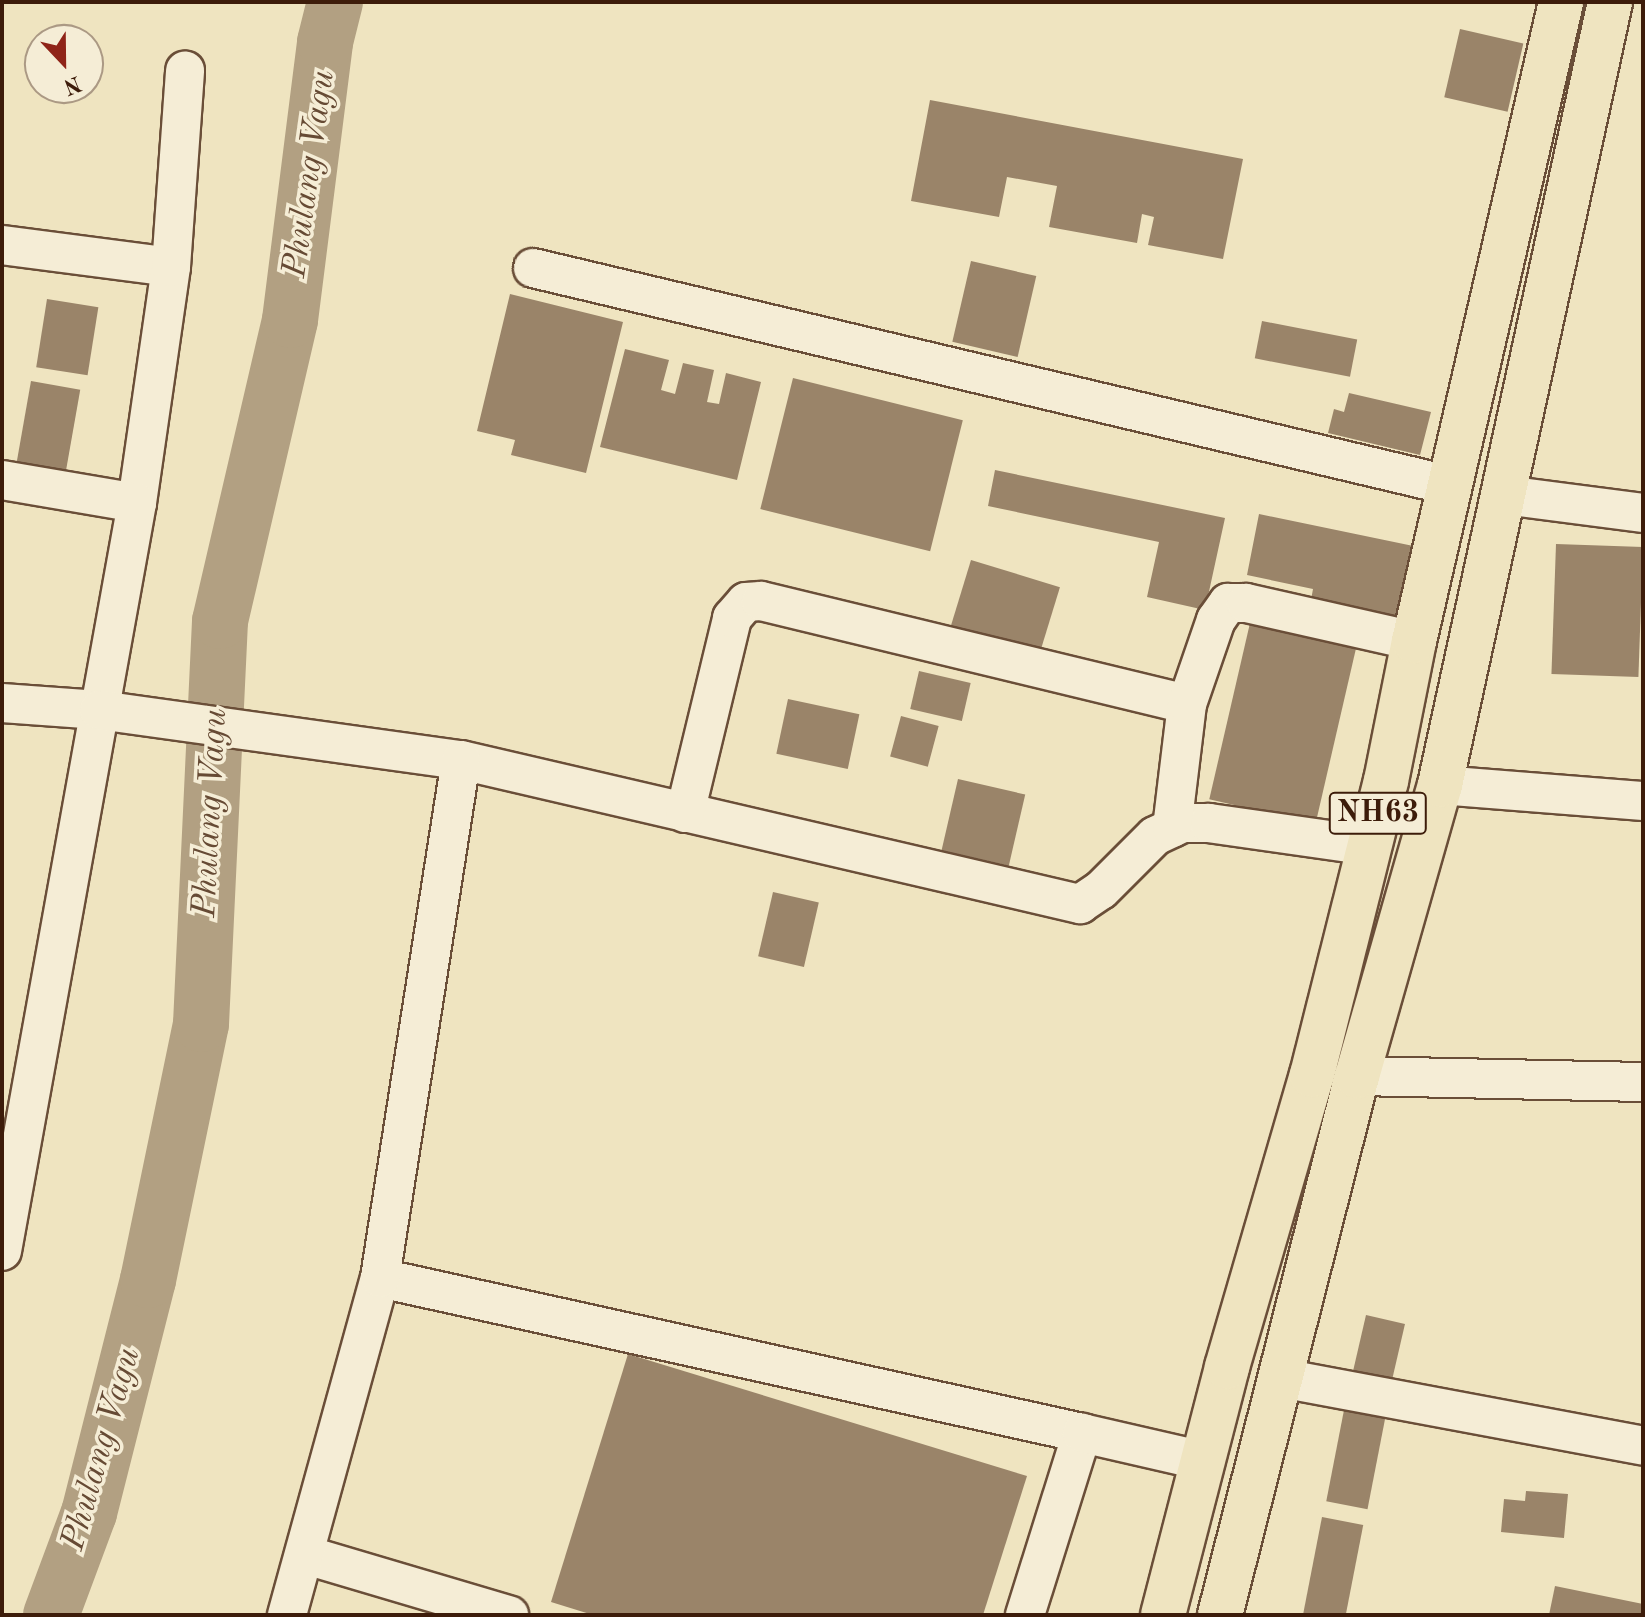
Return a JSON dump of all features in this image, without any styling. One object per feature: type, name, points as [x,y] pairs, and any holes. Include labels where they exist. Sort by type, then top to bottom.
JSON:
[{"type":"highway","name":"NH63","points":[[1163,1615],[1312,1075],[1370,846],[1561,2]]},
{"type":"highway","name":"NH63","points":[[1220,1615],[1357,1076],[1440,785],[1610,2]]},
{"type":"street","points":[[2,1251],[137,503],[171,267],[185,70]]},
{"type":"street","points":[[2,245],[171,267]]},
{"type":"street","points":[[533,268],[1452,486]]},
{"type":"street","points":[[2,480],[137,503]]},
{"type":"street","points":[[1505,495],[1643,513]]},
{"type":"street","points":[[685,813],[732,618],[746,602],[761,601],[1187,704]]},
{"type":"street","points":[[1172,828],[1187,704],[1216,620],[1228,603],[1246,603],[1414,641]]},
{"type":"street","points":[[2,703],[99,710],[461,760],[1080,904],[1101,890],[1155,836],[1183,823],[1209,823],[1370,846]]},
{"type":"street","points":[[287,1615],[380,1278],[461,760]]},
{"type":"street","points":[[1440,785],[1643,801]]},
{"type":"street","points":[[1357,1076],[1643,1082]]},
{"type":"street","points":[[380,1278],[1204,1461]]},
{"type":"street","points":[[1281,1378],[1643,1446]]},
{"type":"street","points":[[1025,1615],[1082,1433]]},
{"type":"street","points":[[306,1555],[509,1615]]},
{"type":"building","points":[[1460,29],[1523,44],[1508,112],[1444,97]]},
{"type":"building","points":[[930,100],[1243,159],[1223,259],[1148,245],[1154,217],[1142,214],[1137,243],[1049,227],[1057,186],[1007,177],[999,217],[911,201]]},
{"type":"building","points":[[971,261],[1036,276],[1018,357],[952,342]]},
{"type":"building","points":[[510,294],[623,322],[586,473],[511,455],[515,440],[477,431]]},
{"type":"building","points":[[47,299],[98,307],[88,375],[36,367]]},
{"type":"building","points":[[1262,321],[1357,340],[1350,377],[1255,358]]},
{"type":"building","points":[[625,349],[669,360],[661,390],[675,394],[683,363],[714,370],[707,402],[719,404],[726,373],[761,382],[737,480],[600,447]]},
{"type":"building","points":[[793,378],[963,420],[930,551],[760,509]]},
{"type":"building","points":[[31,381],[80,390],[65,474],[16,466]]},
{"type":"building","points":[[1349,393],[1431,412],[1420,455],[1328,433],[1334,409],[1344,412]]},
{"type":"building","points":[[995,470],[1225,518],[1205,610],[1147,597],[1159,542],[988,506]]},
{"type":"building","points":[[1259,514],[1423,548],[1406,631],[1309,611],[1313,589],[1247,575]]},
{"type":"building","points":[[1556,544],[1643,547],[1638,677],[1551,674]]},
{"type":"building","points":[[971,560],[1060,587],[1038,660],[949,633]]},
{"type":"building","points":[[1250,623],[1356,648],[1315,824],[1209,799]]},
{"type":"building","points":[[919,671],[971,683],[962,721],[910,709]]},
{"type":"building","points":[[788,699],[859,714],[848,769],[776,754]]},
{"type":"building","points":[[901,716],[939,726],[928,767],[890,757]]},
{"type":"building","points":[[958,779],[1025,795],[1009,866],[942,850]]},
{"type":"building","points":[[773,892],[819,903],[804,967],[758,956]]},
{"type":"building","points":[[1366,1315],[1405,1324],[1390,1389],[1351,1380]]},
{"type":"building","points":[[628,1354],[1027,1476],[983,1615],[593,1615],[551,1602]]},
{"type":"building","points":[[1344,1410],[1385,1418],[1367,1509],[1326,1501]]},
{"type":"building","points":[[1526,1491],[1568,1494],[1564,1538],[1501,1532],[1504,1499],[1525,1501]]},
{"type":"building","points":[[1322,1517],[1363,1525],[1346,1615],[1303,1615]]},
{"type":"building","points":[[1555,1586],[1643,1604],[1643,1615],[1549,1615]]},
{"type":"waterway","name":"Phulang Vagu","points":[[51,1615],[89,1513],[148,1280],[201,1024],[220,621],[290,320],[325,42],[335,2]]}]
